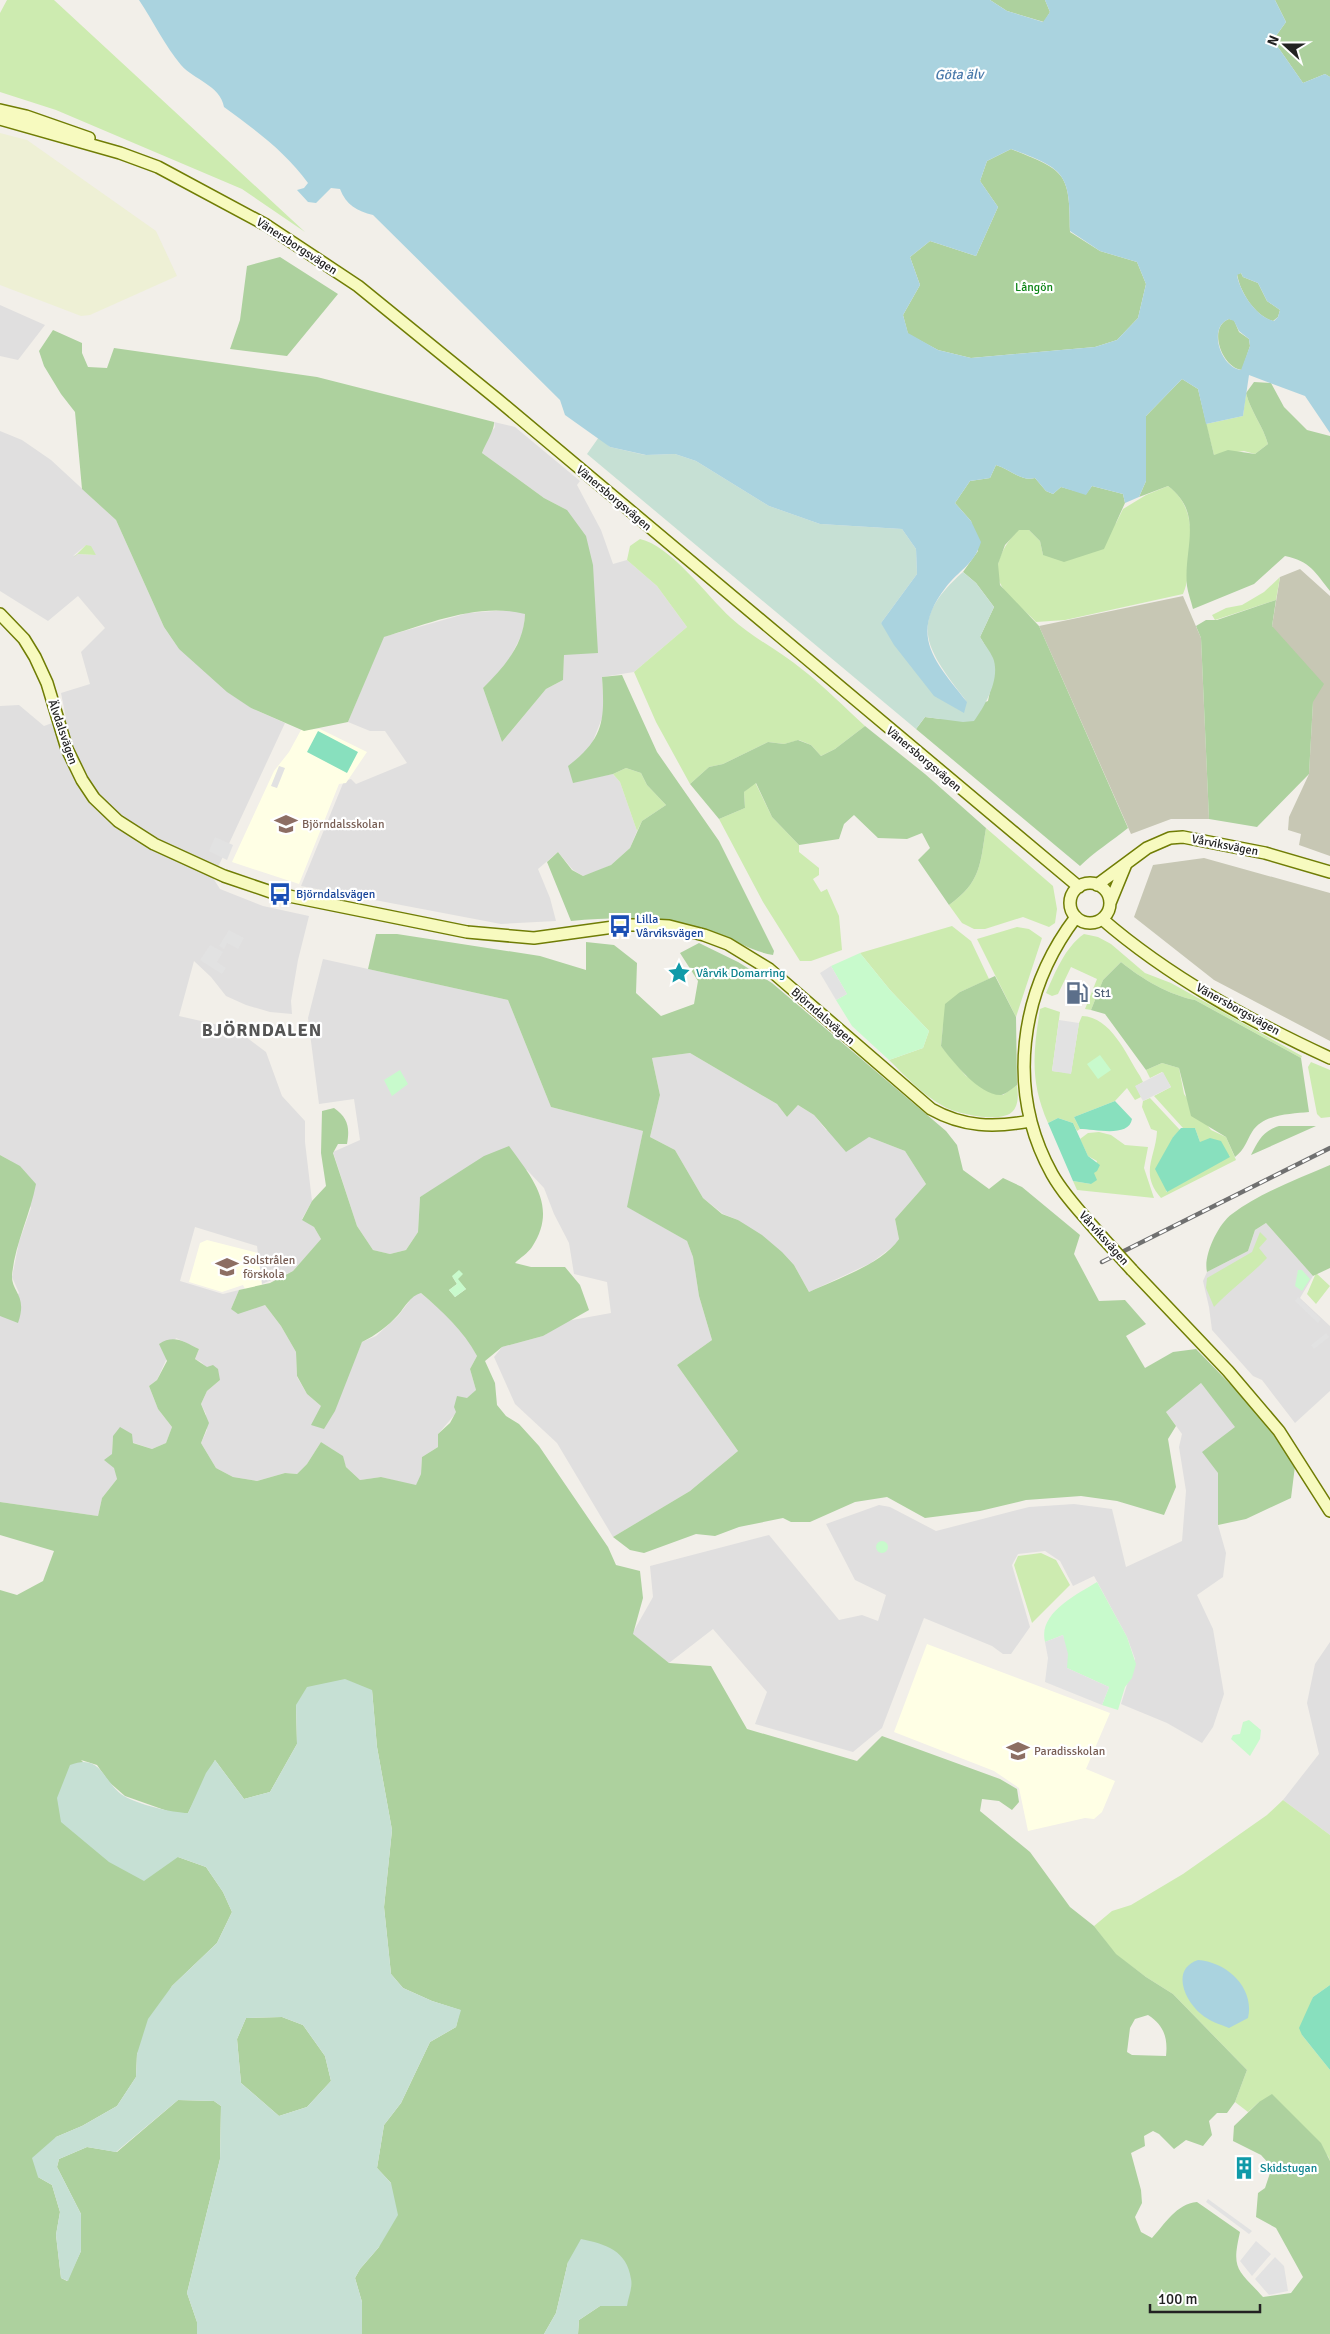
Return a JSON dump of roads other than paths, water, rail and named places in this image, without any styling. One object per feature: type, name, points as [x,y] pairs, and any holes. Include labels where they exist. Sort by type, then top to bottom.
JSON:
[{"type":"street","name":"Vänersborgsvägen","points":[[0,110],[48,123],[92,139],[120,153],[158,168],[232,206],[300,246],[358,286],[497,399],[1079,887]]},
{"type":"street","name":"Vänersborgsvägen","points":[[0,119],[120,153]]},
{"type":"street","name":"Älvdalsvägen","points":[[0,614],[24,640],[35,657],[47,683],[67,749],[94,798],[118,821],[134,833],[224,876]]},
{"type":"street","name":"Vårviksvägen","points":[[1097,885],[1138,853],[1159,842],[1183,837],[1266,853],[1330,872]]},
{"type":"street","points":[[1110,903],[1106,892],[1097,885],[1088,884],[1079,887],[1074,893],[1071,904],[1076,917],[1089,923],[1102,919],[1108,912],[1126,864]]},
{"type":"street","name":"Björndalsvägen","points":[[224,876],[280,894],[468,932],[504,936],[551,937],[628,925],[669,926],[704,935],[728,944],[769,969],[931,1109],[956,1121],[969,1124],[1009,1125],[1030,1121]]},
{"type":"street","name":"Vårviksvägen","points":[[1076,917],[1043,974],[1029,1014],[1025,1036],[1024,1075],[1030,1121],[1052,1174],[1102,1237],[1228,1371],[1278,1431],[1330,1511]]},
{"type":"street","name":"Vänersborgsvägen","points":[[1102,919],[1179,976],[1250,1017],[1330,1058]]},
{"type":"water","name":"Göta älv","points":[[139,0],[990,0],[1007,11],[1043,22],[1050,12],[1045,0],[1275,0],[1286,22],[1273,40],[1303,83],[1325,74],[1330,77],[1330,433],[1305,396],[1249,375],[1243,416],[1206,424],[1198,389],[1182,379],[1146,416],[1146,481],[1139,497],[1125,503],[1123,494],[1092,486],[1086,495],[1061,487],[1053,494],[1046,491],[1035,478],[1020,477],[996,465],[990,478],[970,481],[955,503],[971,521],[981,542],[978,550],[966,567],[951,581],[935,604],[929,620],[928,634],[930,648],[936,661],[967,702],[964,713],[934,696],[894,645],[881,623],[917,574],[916,549],[902,529],[820,524],[769,506],[696,461],[675,454],[646,455],[610,447],[565,415],[560,400],[373,215],[353,207],[342,195],[340,189],[331,188],[316,203],[308,202],[297,190],[304,188],[308,183],[290,161],[224,107],[222,99],[212,88],[181,65],[164,42]],"holes":[[[1011,149],[1043,162],[1061,176],[1066,185],[1068,197],[1070,231],[1100,251],[1137,262],[1146,284],[1138,318],[1117,340],[1095,347],[971,358],[938,350],[908,333],[903,315],[920,285],[910,257],[930,241],[976,256],[998,207],[980,181],[987,161]],[[1241,273],[1243,277],[1258,283],[1267,301],[1280,310],[1278,317],[1274,321],[1261,315],[1250,303],[1245,296],[1237,275]],[[1229,319],[1234,321],[1239,331],[1249,339],[1250,346],[1241,370],[1234,368],[1228,362],[1219,347],[1218,338],[1222,323]]]},
{"type":"water","points":[[1198,1960],[1219,1966],[1236,1978],[1243,1987],[1247,1997],[1249,2007],[1248,2018],[1229,2028],[1207,2019],[1195,2008],[1185,1993],[1183,1977],[1185,1970],[1190,1964]]},
{"type":"railway","points":[[1102,1262],[1330,1148]]},
{"type":"place","name":"Björndalsskolan","points":[[286,824]]},
{"type":"place","name":"Björndalsvägen","points":[[280,894]]},
{"type":"place","name":"Lilla Vårviksvägen","points":[[620,926]]},
{"type":"place","name":"Vårvik Domarring","points":[[679,973]]},
{"type":"place","name":"St1","points":[[1077,993]]},
{"type":"place","name":"Solstrålen förskola","points":[[227,1267]]},
{"type":"place","name":"Paradisskolan","points":[[1018,1751]]},
{"type":"place","name":"Skidstugan","points":[[1244,2168]]},
{"type":"district","name":"BJÖRNDALEN","points":[[262,1030]]},
{"type":"park label","name":"Långön","points":[[1034,287]]}]
